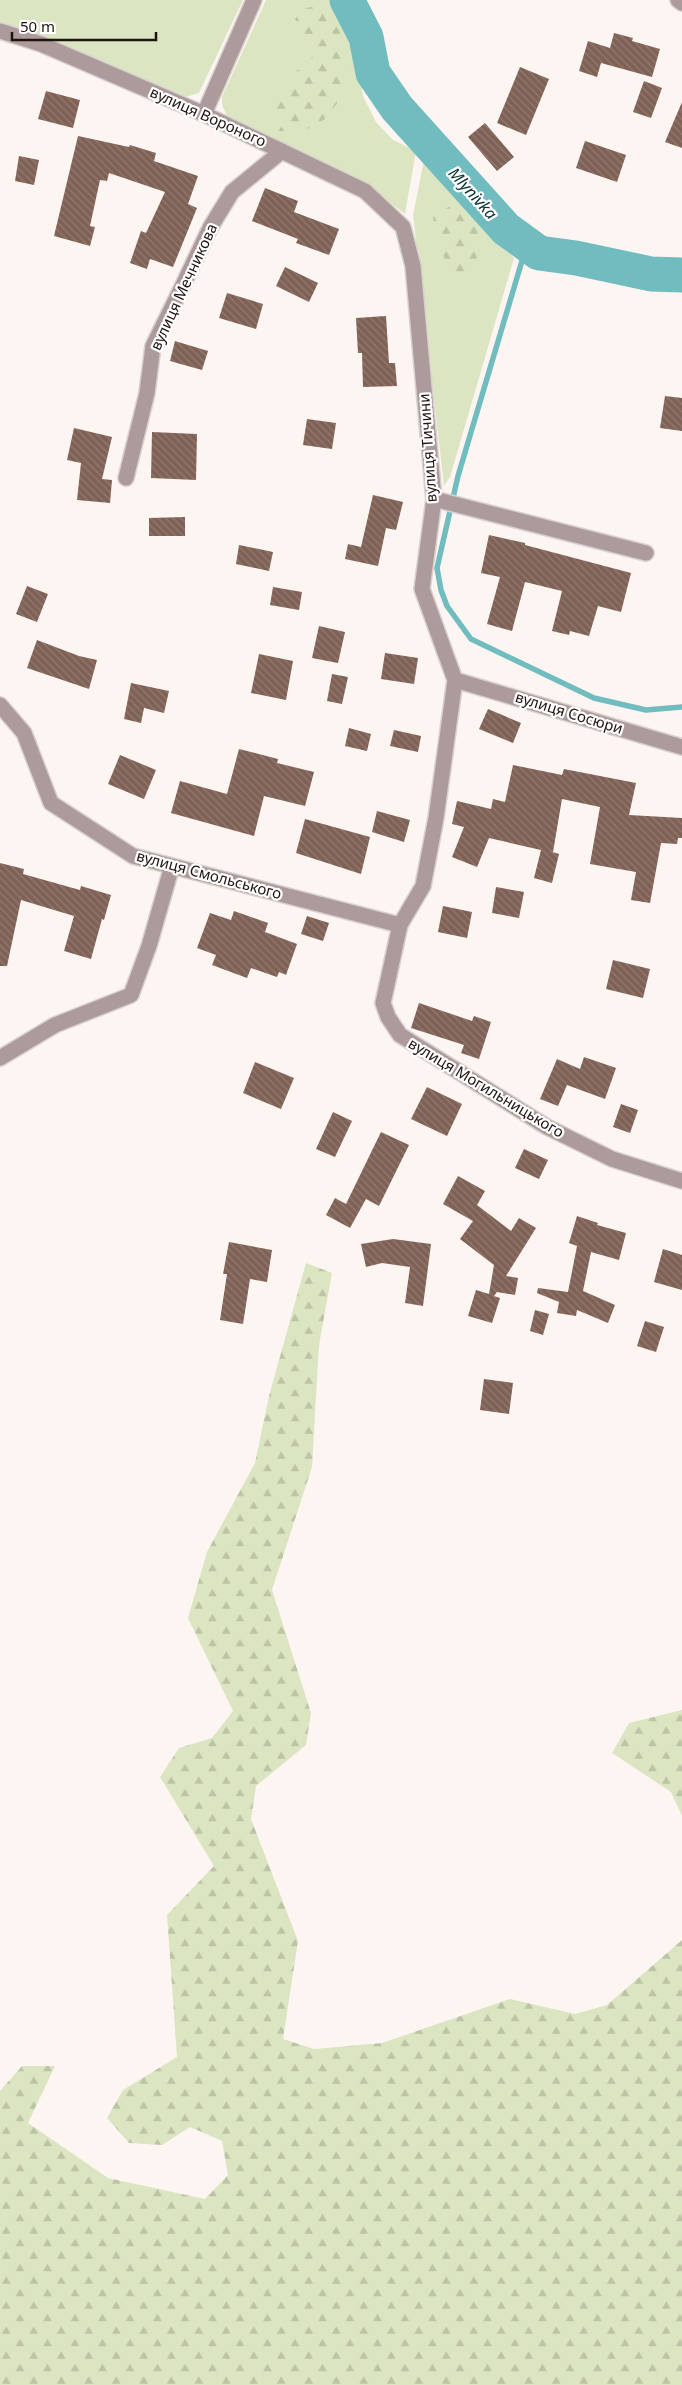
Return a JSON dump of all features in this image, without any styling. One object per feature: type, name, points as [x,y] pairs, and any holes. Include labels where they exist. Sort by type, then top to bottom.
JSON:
[{"type":"street","points":[[204,114],[254,0]]},
{"type":"street","points":[[678,0],[682,3]]},
{"type":"street","name":"вулиця Вороного","points":[[0,31],[41,44],[204,114],[365,191],[403,227]]},
{"type":"street","name":"вулиця Мечникова","points":[[126,478],[147,393],[153,346],[210,228],[232,192],[282,151]]},
{"type":"street","name":"вулиця Тичини","points":[[400,925],[423,886],[436,818],[455,680],[422,590],[438,500],[413,266],[403,227]]},
{"type":"street","points":[[438,500],[646,553]]},
{"type":"street","name":"вулиця Сосюри","points":[[455,680],[682,747]]},
{"type":"street","name":"вулиця Смольського","points":[[0,705],[24,732],[51,803],[133,856],[400,925]]},
{"type":"street","points":[[0,1058],[55,1025],[131,994],[149,946],[172,866]]},
{"type":"street","name":"вулиця Могильницького","points":[[400,925],[383,1003],[388,1017],[400,1035],[547,1127],[612,1159],[682,1181]]},
{"type":"green space","points":[[0,0],[243,0],[199,93],[186,97],[0,25]]},
{"type":"green space","points":[[266,0],[335,0],[356,54],[363,96],[376,122],[393,140],[416,151],[405,214],[364,183],[227,116],[222,105],[222,97]]},
{"type":"green space","points":[[315,6],[327,10],[340,30],[348,89],[325,119],[304,131],[278,131],[270,108],[289,95],[296,71],[307,65],[314,54],[295,19],[303,9]]},
{"type":"green space","points":[[425,155],[514,258],[450,477],[444,486],[413,215]]},
{"type":"green space","points":[[458,201],[474,203],[483,215],[474,275],[465,287],[458,286],[438,245],[433,217]]},
{"type":"green space","points":[[306,1263],[332,1273],[319,1345],[312,1467],[272,1590],[311,1713],[306,1745],[256,1786],[251,1819],[298,1941],[283,2039],[314,2049],[382,2043],[510,1999],[575,2014],[607,2005],[682,1940],[682,2385],[0,2385],[0,2091],[22,2066],[55,2066],[28,2123],[108,2178],[205,2199],[228,2175],[222,2141],[190,2127],[162,2145],[129,2143],[107,2118],[123,2090],[177,2057],[167,1915],[214,1866],[160,1777],[179,1748],[212,1738],[233,1711],[188,1618],[207,1552],[255,1463],[269,1396]]},
{"type":"green space","points":[[682,1710],[682,1816],[671,1792],[612,1753],[629,1723]]},
{"type":"building","points":[[614,33],[633,38],[632,41],[660,49],[652,77],[601,63],[597,77],[579,71],[588,41],[610,48]]},
{"type":"building","points":[[520,67],[549,79],[526,135],[497,123]]},
{"type":"building","points":[[644,81],[662,88],[651,118],[633,112]]},
{"type":"building","points":[[46,91],[80,100],[73,128],[38,119]]},
{"type":"building","points":[[682,102],[682,148],[665,142]]},
{"type":"building","points":[[485,123],[514,157],[497,171],[468,137]]},
{"type":"building","points":[[78,136],[129,147],[130,145],[156,153],[154,161],[198,176],[188,204],[197,208],[173,267],[150,259],[147,269],[130,263],[141,231],[146,233],[165,192],[109,173],[107,181],[100,180],[90,226],[95,227],[90,246],[54,236]]},
{"type":"building","points":[[585,141],[626,155],[617,182],[576,168]]},
{"type":"building","points":[[19,156],[39,160],[34,185],[15,181]]},
{"type":"building","points":[[265,188],[298,201],[294,212],[339,229],[329,255],[296,243],[298,239],[252,221]]},
{"type":"building","points":[[285,267],[318,283],[309,302],[276,286]]},
{"type":"building","points":[[227,293],[263,304],[256,329],[219,318]]},
{"type":"building","points":[[386,316],[389,363],[395,363],[397,386],[363,387],[362,353],[358,353],[356,318]]},
{"type":"building","points":[[175,341],[208,351],[202,370],[170,361]]},
{"type":"building","points":[[665,396],[682,398],[682,431],[660,428]]},
{"type":"building","points":[[307,419],[336,423],[332,449],[303,445]]},
{"type":"building","points":[[74,428],[112,437],[102,479],[112,480],[110,503],[77,500],[81,463],[67,460]]},
{"type":"building","points":[[152,432],[197,434],[196,480],[151,478]]},
{"type":"building","points":[[373,495],[403,502],[396,530],[386,528],[378,566],[345,559],[348,544],[361,547]]},
{"type":"building","points":[[185,517],[185,536],[149,536],[149,518]]},
{"type":"building","points":[[489,535],[525,543],[525,545],[631,573],[621,612],[598,606],[589,636],[570,631],[569,635],[552,631],[562,591],[525,582],[512,631],[487,624],[500,577],[481,573]]},
{"type":"building","points":[[239,545],[273,552],[269,571],[236,564]]},
{"type":"building","points":[[27,586],[48,594],[37,622],[16,614]]},
{"type":"building","points":[[273,587],[302,592],[299,610],[270,605]]},
{"type":"building","points":[[319,626],[345,632],[338,663],[312,658]]},
{"type":"building","points":[[37,640],[79,656],[97,660],[89,689],[27,668]]},
{"type":"building","points":[[385,653],[418,658],[414,684],[381,679]]},
{"type":"building","points":[[259,654],[293,661],[286,700],[251,693]]},
{"type":"building","points":[[332,674],[348,677],[342,704],[327,701]]},
{"type":"building","points":[[131,683],[169,691],[164,713],[144,708],[141,723],[124,719]]},
{"type":"building","points":[[488,709],[521,723],[513,743],[479,729]]},
{"type":"building","points":[[349,728],[371,734],[367,751],[345,746]]},
{"type":"building","points":[[394,730],[421,736],[418,752],[390,746]]},
{"type":"building","points":[[239,749],[278,759],[277,763],[314,772],[305,806],[264,796],[254,836],[171,813],[180,781],[227,794]]},
{"type":"building","points":[[120,755],[156,770],[144,799],[108,784]]},
{"type":"building","points":[[513,765],[562,775],[564,769],[636,783],[629,815],[682,818],[682,838],[678,838],[677,844],[661,843],[650,903],[631,900],[636,872],[590,864],[600,807],[562,799],[553,852],[549,851],[559,854],[552,883],[534,878],[541,850],[489,838],[477,867],[452,857],[464,827],[452,824],[457,801],[491,809],[493,799],[505,802]]},
{"type":"building","points":[[377,811],[410,820],[404,842],[372,832]]},
{"type":"building","points":[[305,819],[370,837],[361,874],[296,853]]},
{"type":"building","points":[[0,863],[24,869],[23,874],[80,890],[81,886],[111,895],[91,959],[64,951],[74,916],[21,900],[7,966],[0,966]]},
{"type":"building","points":[[496,887],[524,892],[519,918],[492,913]]},
{"type":"building","points":[[443,906],[472,912],[467,938],[438,932]]},
{"type":"building","points":[[234,911],[268,923],[265,932],[297,944],[286,975],[279,972],[277,977],[251,968],[247,978],[212,965],[216,955],[197,948],[210,913],[231,920]]},
{"type":"building","points":[[307,916],[329,923],[323,941],[301,934]]},
{"type":"building","points":[[613,960],[650,969],[643,998],[606,989]]},
{"type":"building","points":[[419,1003],[472,1021],[474,1016],[491,1022],[479,1059],[461,1053],[464,1045],[411,1028]]},
{"type":"building","points":[[584,1057],[616,1068],[605,1099],[567,1085],[558,1106],[540,1099],[557,1059],[580,1069]]},
{"type":"building","points":[[255,1062],[294,1078],[281,1109],[243,1093]]},
{"type":"building","points":[[427,1087],[462,1104],[447,1136],[411,1119]]},
{"type":"building","points":[[621,1104],[638,1110],[630,1133],[613,1127]]},
{"type":"building","points":[[333,1112],[352,1121],[335,1157],[316,1149]]},
{"type":"building","points":[[381,1132],[409,1145],[379,1206],[366,1199],[350,1228],[326,1215],[335,1198],[346,1204]]},
{"type":"building","points":[[524,1149],[548,1160],[539,1179],[515,1168]]},
{"type":"building","points":[[458,1176],[485,1191],[477,1205],[511,1231],[519,1218],[536,1228],[506,1276],[518,1278],[515,1295],[497,1292],[494,1296],[500,1298],[492,1323],[468,1316],[476,1290],[489,1294],[494,1265],[460,1239],[473,1221],[443,1204]]},
{"type":"building","points":[[577,1216],[598,1223],[597,1225],[626,1233],[619,1260],[591,1252],[583,1291],[615,1305],[608,1323],[577,1310],[576,1316],[557,1313],[559,1302],[537,1293],[538,1288],[568,1292],[577,1246],[569,1243]]},
{"type":"building","points":[[393,1239],[431,1244],[423,1306],[405,1303],[410,1267],[382,1263],[366,1267],[361,1244]]},
{"type":"building","points":[[229,1242],[272,1250],[267,1282],[250,1279],[243,1324],[220,1320],[227,1274],[223,1274]]},
{"type":"building","points":[[663,1249],[682,1255],[682,1290],[654,1282]]},
{"type":"building","points":[[535,1310],[549,1314],[543,1335],[530,1331]]},
{"type":"building","points":[[645,1321],[664,1327],[656,1352],[637,1346]]},
{"type":"building","points":[[484,1379],[513,1383],[509,1414],[480,1410]]},
{"type":"waterway","name":"Mlynivka","points":[[347,0],[366,37],[373,73],[397,108],[506,229],[539,253],[576,258],[651,274],[682,275]]},
{"type":"waterway","points":[[527,244],[458,476],[437,568],[441,590],[447,606],[471,639],[594,698],[646,710],[682,707]]}]
